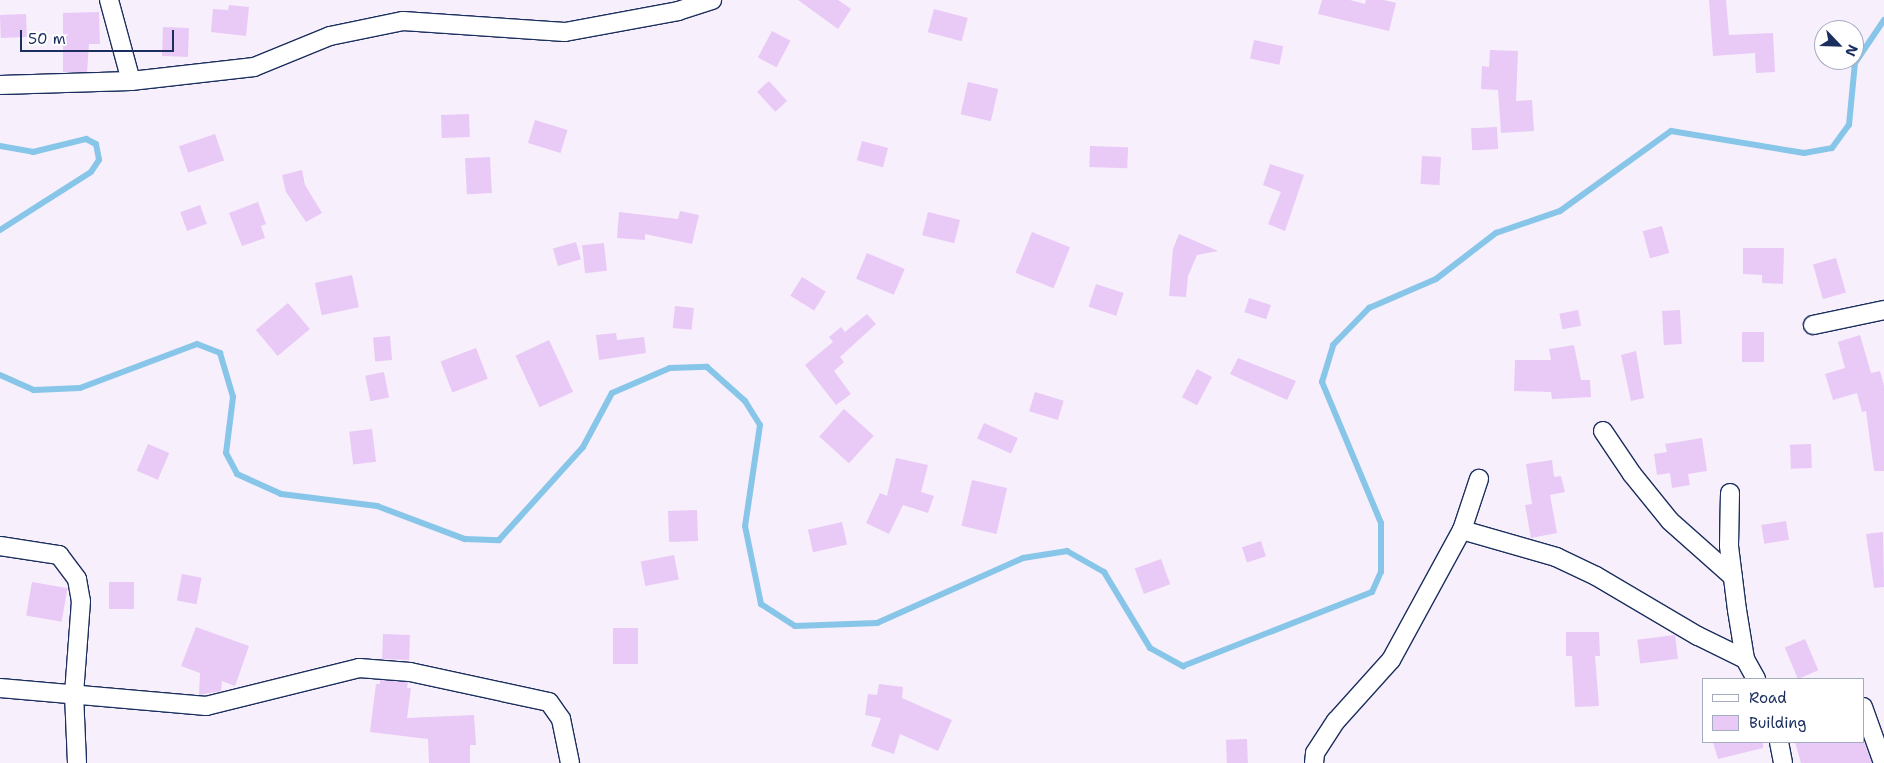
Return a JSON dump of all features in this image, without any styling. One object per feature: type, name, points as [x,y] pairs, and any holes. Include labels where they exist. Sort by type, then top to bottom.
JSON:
[{"type":"street","points":[[110,0],[131,81]]},
{"type":"street","points":[[0,85],[131,81],[254,67],[330,36],[403,21],[565,32],[642,19],[712,0]]},
{"type":"street","points":[[1813,324],[1884,310]]},
{"type":"street","points":[[1603,431],[1632,474],[1670,521],[1733,577]]},
{"type":"street","points":[[1314,763],[1315,753],[1336,721],[1392,660],[1462,530],[1480,479]]},
{"type":"street","points":[[1730,493],[1733,577],[1745,659],[1755,678]]},
{"type":"street","points":[[1462,530],[1556,557],[1596,576],[1690,631],[1745,659]]},
{"type":"street","points":[[0,546],[59,555],[77,580],[81,601],[74,694],[77,763]]},
{"type":"street","points":[[0,688],[206,706],[359,668],[410,672],[549,702],[561,719],[570,763]]},
{"type":"street","points":[[1864,710],[1883,763]]},
{"type":"street","points":[[1779,743],[1783,763]]},
{"type":"building","points":[[798,0],[838,0],[851,9],[838,29]]},
{"type":"building","points":[[1322,0],[1350,0],[1365,4],[1366,0],[1384,0],[1396,3],[1389,31],[1318,14]]},
{"type":"building","points":[[1709,0],[1726,0],[1729,35],[1773,33],[1775,72],[1756,73],[1755,53],[1713,56]]},
{"type":"building","points":[[229,5],[249,7],[246,36],[211,32],[213,9],[228,10]]},
{"type":"building","points":[[934,9],[968,18],[962,41],[928,32]]},
{"type":"building","points":[[99,12],[100,44],[89,44],[87,72],[63,72],[63,13]]},
{"type":"building","points":[[26,14],[27,37],[1,38],[0,15]]},
{"type":"building","points":[[163,27],[189,28],[188,57],[162,56]]},
{"type":"building","points":[[772,31],[791,41],[776,67],[758,57]]},
{"type":"building","points":[[1254,40],[1283,46],[1279,65],[1250,59]]},
{"type":"building","points":[[1490,50],[1518,51],[1516,101],[1532,100],[1534,131],[1501,133],[1498,90],[1481,89],[1482,66],[1489,67]]},
{"type":"building","points":[[769,81],[787,101],[775,112],[757,92]]},
{"type":"building","points":[[968,82],[998,89],[991,121],[961,114]]},
{"type":"building","points":[[469,114],[470,137],[442,138],[441,115]]},
{"type":"building","points":[[535,120],[568,130],[560,153],[528,143]]},
{"type":"building","points":[[1497,127],[1498,149],[1472,150],[1471,128]]},
{"type":"building","points":[[215,134],[224,160],[188,173],[179,146]]},
{"type":"building","points":[[862,141],[888,148],[883,167],[857,160]]},
{"type":"building","points":[[1090,146],[1128,147],[1127,168],[1089,167]]},
{"type":"building","points":[[1422,156],[1441,157],[1440,185],[1421,184]]},
{"type":"building","points":[[490,157],[492,193],[467,194],[465,158]]},
{"type":"building","points":[[1270,164],[1304,175],[1285,231],[1268,224],[1281,192],[1263,185]]},
{"type":"building","points":[[302,170],[305,185],[322,213],[306,222],[286,192],[282,175]]},
{"type":"building","points":[[258,202],[266,224],[261,226],[265,238],[242,246],[229,213]]},
{"type":"building","points":[[200,205],[207,224],[187,231],[180,212]]},
{"type":"building","points":[[680,211],[699,215],[692,244],[645,234],[645,240],[617,238],[619,212],[678,219]]},
{"type":"building","points":[[928,212],[960,220],[954,243],[922,235]]},
{"type":"building","points":[[1662,226],[1669,253],[1650,258],[1643,231]]},
{"type":"building","points":[[1032,232],[1070,247],[1054,288],[1016,273]]},
{"type":"building","points":[[1179,234],[1218,251],[1197,255],[1188,276],[1186,297],[1169,296],[1173,249]]},
{"type":"building","points":[[576,242],[581,259],[558,266],[553,249]]},
{"type":"building","points":[[604,243],[607,271],[585,273],[582,245]]},
{"type":"building","points":[[1743,248],[1784,248],[1783,284],[1762,283],[1762,275],[1743,274]]},
{"type":"building","points":[[867,253],[905,269],[894,295],[856,279]]},
{"type":"building","points":[[1836,258],[1846,293],[1823,299],[1813,265]]},
{"type":"building","points":[[352,275],[359,307],[322,315],[315,283]]},
{"type":"building","points":[[802,277],[826,292],[814,310],[790,296]]},
{"type":"building","points":[[1096,284],[1124,293],[1116,316],[1089,307]]},
{"type":"building","points":[[1249,298],[1271,305],[1266,319],[1244,312]]},
{"type":"building","points":[[288,303],[310,329],[278,356],[256,330]]},
{"type":"building","points":[[675,306],[694,308],[692,330],[673,328]]},
{"type":"building","points":[[1578,310],[1581,326],[1562,329],[1559,314]]},
{"type":"building","points":[[1680,310],[1682,344],[1664,345],[1662,311]]},
{"type":"building","points":[[867,314],[876,324],[840,357],[844,362],[834,371],[851,394],[836,405],[805,365],[833,342],[829,337],[841,327],[845,332]]},
{"type":"building","points":[[1742,332],[1764,332],[1764,362],[1742,362]]},
{"type":"building","points":[[616,333],[617,340],[644,337],[646,353],[599,360],[596,335]]},
{"type":"building","points":[[1860,335],[1871,373],[1880,371],[1884,386],[1884,471],[1874,471],[1866,411],[1862,412],[1857,393],[1833,400],[1825,374],[1845,368],[1838,342]]},
{"type":"building","points":[[390,336],[392,360],[375,361],[373,337]]},
{"type":"building","points":[[549,340],[573,392],[540,407],[515,356]]},
{"type":"building","points":[[1574,345],[1581,380],[1590,380],[1591,397],[1552,399],[1551,392],[1514,391],[1515,360],[1551,360],[1549,349]]},
{"type":"building","points":[[476,348],[488,379],[452,392],[441,362]]},
{"type":"building","points":[[1636,351],[1644,398],[1631,401],[1621,355]]},
{"type":"building","points":[[1238,358],[1296,381],[1287,400],[1230,374]]},
{"type":"building","points":[[1197,369],[1212,377],[1197,405],[1182,397]]},
{"type":"building","points":[[384,372],[389,398],[370,401],[365,376]]},
{"type":"building","points":[[1035,392],[1064,401],[1058,420],[1029,411]]},
{"type":"building","points":[[844,409],[874,436],[849,463],[819,436]]},
{"type":"building","points":[[984,423],[1018,438],[1011,454],[977,439]]},
{"type":"building","points":[[372,429],[376,462],[353,465],[349,432]]},
{"type":"building","points":[[1702,438],[1707,471],[1688,474],[1690,485],[1672,488],[1670,473],[1657,475],[1654,454],[1667,452],[1665,444]]},
{"type":"building","points":[[148,444],[169,453],[158,480],[137,471]]},
{"type":"building","points":[[1811,444],[1812,468],[1791,469],[1790,445]]},
{"type":"building","points":[[896,458],[928,465],[921,492],[934,496],[928,513],[903,505],[889,534],[866,523],[880,493],[887,496]]},
{"type":"building","points":[[1552,460],[1554,477],[1561,476],[1565,492],[1550,495],[1557,533],[1531,538],[1525,505],[1532,504],[1526,464]]},
{"type":"building","points":[[972,480],[1007,488],[997,534],[961,526]]},
{"type":"building","points":[[697,510],[698,541],[669,542],[668,511]]},
{"type":"building","points":[[1786,521],[1789,540],[1764,544],[1761,525]]},
{"type":"building","points":[[842,522],[847,544],[813,552],[808,530]]},
{"type":"building","points":[[1883,532],[1884,587],[1874,588],[1866,534]]},
{"type":"building","points":[[1261,541],[1266,556],[1247,562],[1242,547]]},
{"type":"building","points":[[674,555],[679,580],[645,586],[641,561]]},
{"type":"building","points":[[1161,559],[1170,584],[1144,594],[1135,569]]},
{"type":"building","points":[[182,574],[202,578],[196,604],[177,601]]},
{"type":"building","points":[[32,582],[67,588],[62,622],[26,615]]},
{"type":"building","points":[[109,582],[134,582],[134,609],[109,609]]},
{"type":"building","points":[[196,627],[249,646],[235,686],[222,681],[221,691],[199,695],[200,673],[181,666]]},
{"type":"building","points":[[613,628],[638,628],[638,664],[613,664]]},
{"type":"building","points":[[1566,632],[1599,632],[1600,656],[1595,656],[1599,706],[1575,707],[1572,656],[1566,656]]},
{"type":"building","points":[[383,634],[410,635],[409,660],[382,659]]},
{"type":"building","points":[[1675,635],[1678,659],[1640,663],[1637,640]]},
{"type":"building","points":[[1805,639],[1818,670],[1798,678],[1785,648]]},
{"type":"building","points":[[380,680],[408,682],[407,688],[411,688],[407,718],[474,715],[476,745],[470,745],[470,763],[429,763],[428,739],[370,732],[376,684],[380,684]]},
{"type":"building","points":[[879,684],[903,687],[902,698],[952,720],[938,751],[900,734],[894,754],[871,746],[881,718],[865,715],[868,694],[877,695]]},
{"type":"building","points":[[1247,739],[1248,763],[1227,763],[1226,740]]},
{"type":"building","points":[[1864,742],[1872,763],[1801,763],[1795,743]]},
{"type":"building","points":[[1713,743],[1763,743],[1763,748],[1718,759]]},
{"type":"waterway","points":[[0,375],[34,390],[80,388],[197,344],[220,353],[233,397],[226,453],[237,474],[281,494],[377,506],[465,539],[499,540],[583,447],[612,393],[670,368],[707,367],[745,401],[760,425],[745,526],[761,604],[795,626],[877,623],[1023,558],[1067,551],[1104,572],[1150,648],[1183,666],[1372,592],[1381,572],[1381,523],[1322,382],[1333,345],[1369,308],[1436,279],[1496,233],[1560,211],[1671,131],[1804,153],[1832,148],[1849,125],[1855,63],[1884,20]]},
{"type":"waterway","points":[[0,146],[33,152],[86,139],[96,144],[99,160],[91,172],[0,230]]}]
